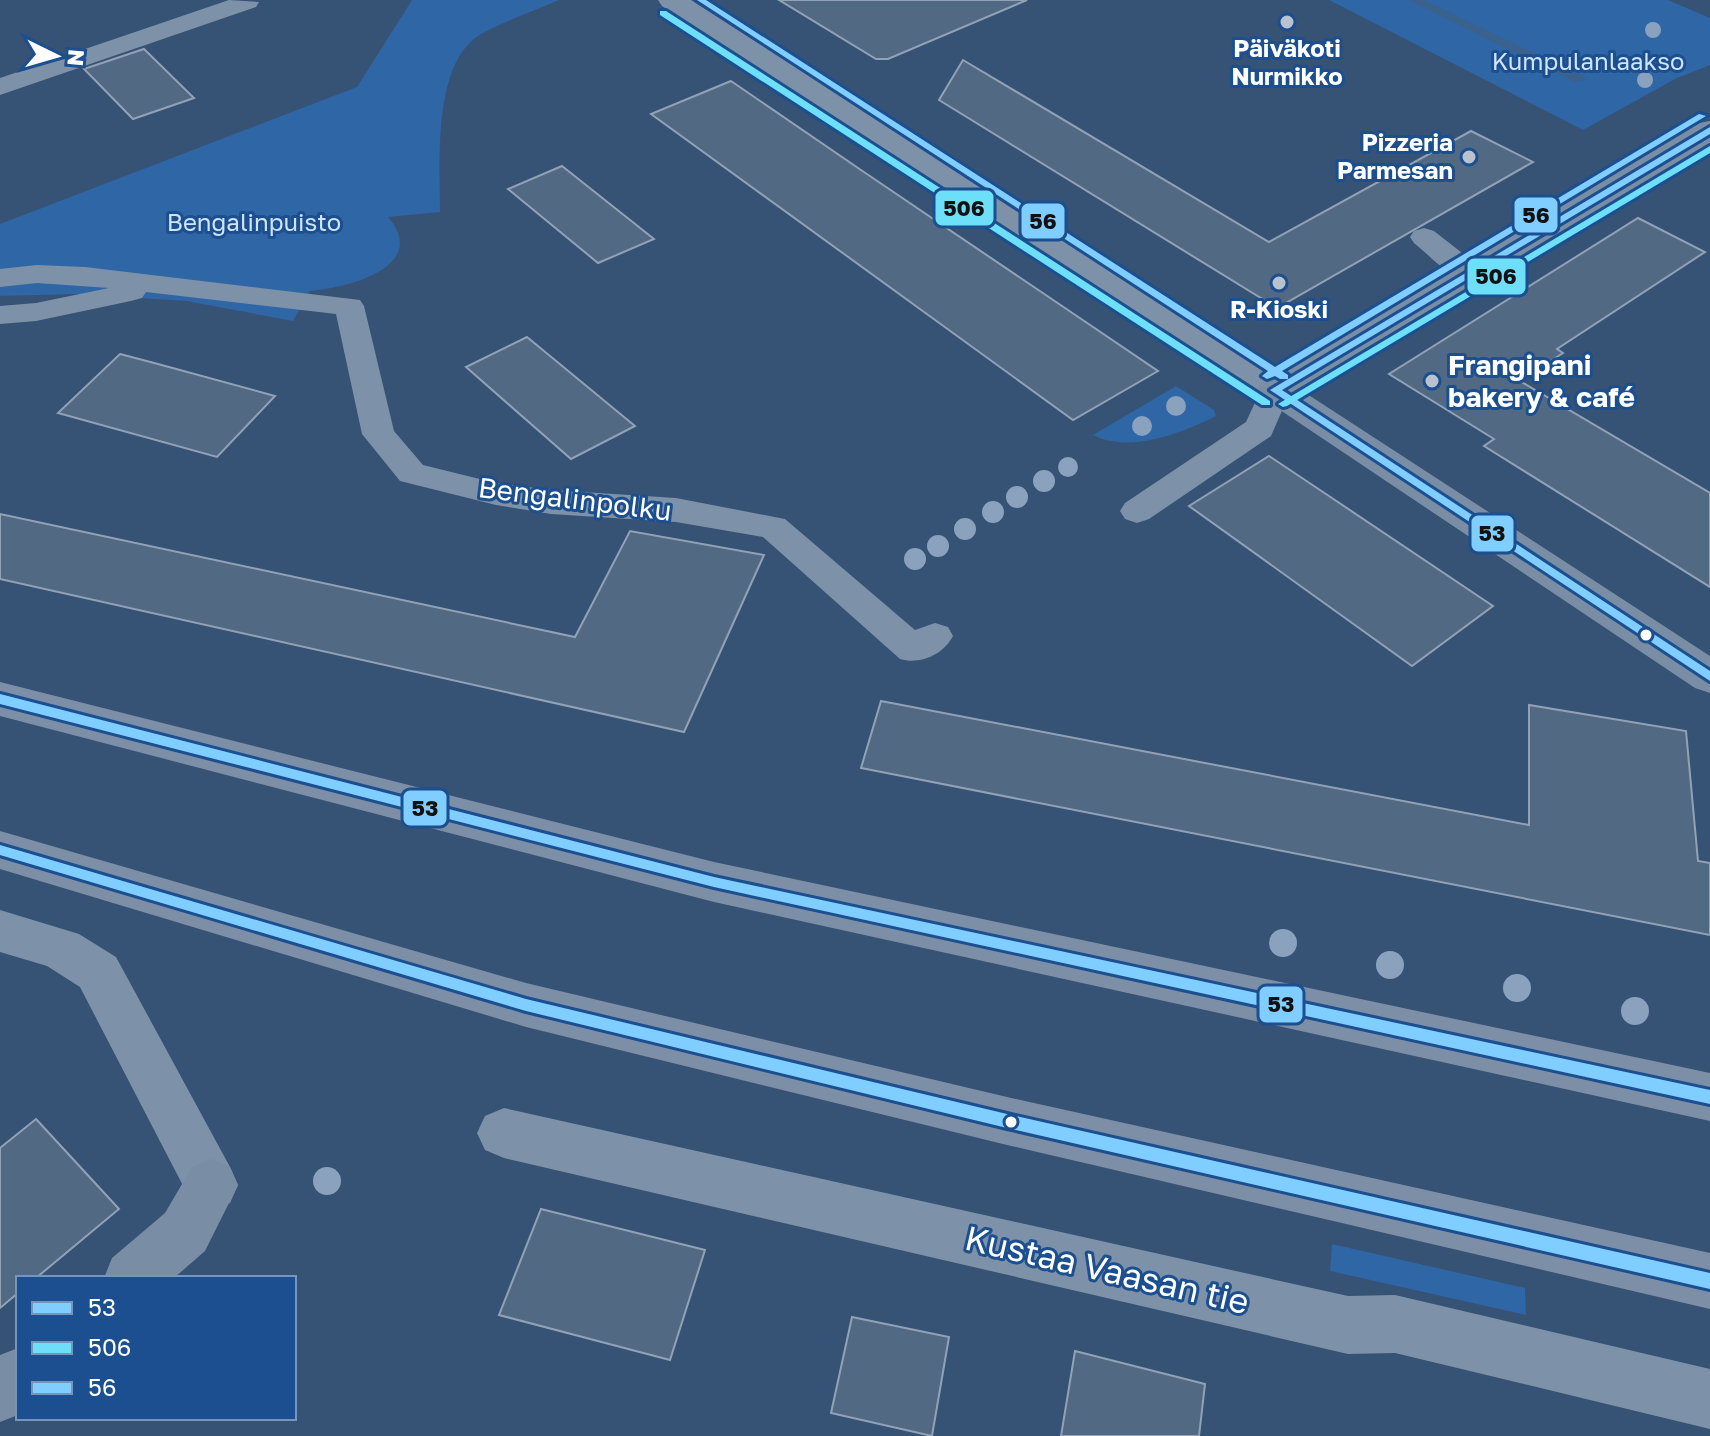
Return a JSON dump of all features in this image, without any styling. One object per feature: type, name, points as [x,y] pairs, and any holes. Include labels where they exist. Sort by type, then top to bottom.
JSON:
[{"type":"main road","points":[[0,699],[714,882],[1710,1097]]},
{"type":"main road","points":[[0,850],[526,1005],[1007,1121],[1710,1281]]},
{"type":"street","points":[[672,0],[1275,390],[1710,677]]},
{"type":"street","points":[[1275,390],[1710,130]]},
{"type":"street","points":[[0,931],[62,949],[98,972],[211,1185],[185,1232],[134,1276]]},
{"type":"street","name":"Kustaa Vaasan tie","points":[[504,1133],[1348,1325],[1395,1324],[1710,1399]]},
{"type":"street","points":[[0,1393],[16,1379]]},
{"type":"lane","points":[[0,87],[247,2]]},
{"type":"lane","points":[[1424,237],[1470,273]]},
{"type":"lane","name":"Bengalinpolku","points":[[0,278],[37,274],[85,276],[349,306],[378,434],[412,473],[496,494],[551,502],[676,510],[773,527],[913,649],[935,636]]},
{"type":"lane","points":[[0,315],[36,312],[165,285]]},
{"type":"lane","points":[[1137,511],[1260,428],[1275,390]]},
{"type":"green space","name":"Bengalinpuisto","points":[[412,0],[559,0],[481,34],[461,54],[451,73],[445,96],[440,145],[440,212],[388,217],[399,234],[399,249],[392,262],[379,272],[344,285],[310,291],[293,321],[186,301],[75,294],[0,296],[0,224],[357,87]]},
{"type":"green space","name":"Kumpulanlaakso","points":[[1329,0],[1668,0],[1710,18],[1710,65],[1675,79],[1583,130]]},
{"type":"green space","points":[[1176,386],[1214,410],[1216,416],[1188,429],[1139,442],[1108,440],[1093,435]]},
{"type":"green space","points":[[1332,1244],[1525,1288],[1526,1315],[1330,1271]]},
{"type":"building","points":[[779,0],[1027,0],[888,59],[876,59]]},
{"type":"building","points":[[144,49],[194,98],[133,119],[84,69]]},
{"type":"building","points":[[963,60],[1269,242],[1471,131],[1533,162],[1277,308],[939,100]]},
{"type":"building","points":[[731,81],[1158,371],[1073,420],[651,114]]},
{"type":"building","points":[[562,166],[654,239],[598,263],[508,189]]},
{"type":"building","points":[[1638,218],[1705,252],[1557,349],[1563,353],[1520,381],[1710,493],[1710,587],[1484,446],[1494,439],[1389,374]]},
{"type":"building","points":[[527,337],[635,426],[571,459],[466,367]]},
{"type":"building","points":[[120,354],[275,396],[217,457],[58,413]]},
{"type":"building","points":[[1269,456],[1493,606],[1412,666],[1189,506]]},
{"type":"building","points":[[0,514],[575,637],[630,531],[764,555],[684,732],[0,579]]},
{"type":"building","points":[[881,701],[1529,825],[1529,705],[1686,731],[1698,861],[1710,863],[1710,935],[861,768]]},
{"type":"building","points":[[36,1119],[119,1209],[38,1276],[16,1276],[16,1295],[0,1308],[0,1148]]},
{"type":"building","points":[[541,1209],[705,1250],[670,1360],[499,1315]]},
{"type":"building","points":[[852,1317],[949,1337],[932,1436],[831,1413]]},
{"type":"building","points":[[1075,1351],[1205,1384],[1199,1436],[1061,1436]]},
{"type":"waterway","points":[[1414,0],[1580,79]]},
{"type":"transit line","name":"56","points":[[701,0],[1284,377]]},
{"type":"transit line","name":"506","points":[[663,13],[1266,403]]},
{"type":"transit line","name":"56","points":[[1267,376],[1702,116]]},
{"type":"transit line","name":"53","points":[[1275,390],[1710,130]]},
{"type":"transit line","name":"506","points":[[1283,404],[1710,149]]},
{"type":"transit line","name":"53","points":[[1275,390],[1710,677]]},
{"type":"transit line","name":"53","points":[[0,699],[714,882],[1710,1097]]},
{"type":"transit line","name":"53","points":[[0,850],[526,1005],[1007,1121],[1710,1281]]},
{"type":"place","name":"Päiväkoti Nurmikko","points":[[1287,22]]},
{"type":"place","name":"Pizzeria Parmesan","points":[[1469,157]]},
{"type":"place","name":"R-Kioski","points":[[1279,283]]},
{"type":"place","name":"Frangipani bakery & café","points":[[1432,381]]}]
